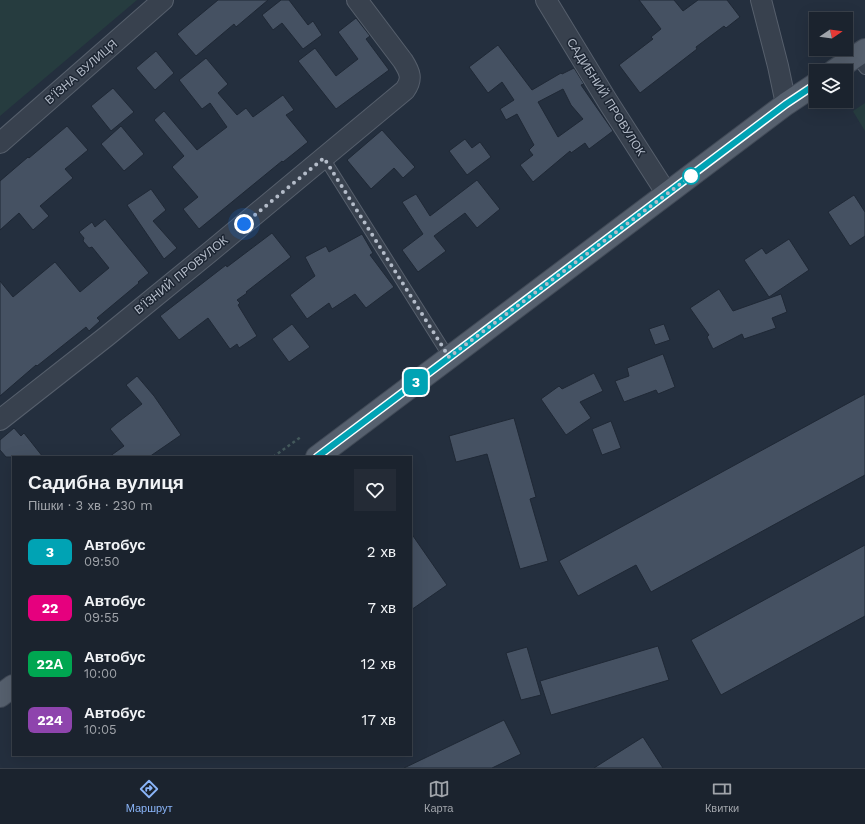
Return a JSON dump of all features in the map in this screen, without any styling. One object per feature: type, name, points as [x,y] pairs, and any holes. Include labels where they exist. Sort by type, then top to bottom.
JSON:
[{"type":"main road","points":[[849,64],[862,58]]},
{"type":"main road","points":[[318,456],[786,104],[809,89]]},
{"type":"main road","points":[[0,696],[12,687]]},
{"type":"street","name":"В'ЇЗНА ВУЛИЦЯ","points":[[0,143],[162,0]]},
{"type":"street","name":"В'ЇЗНИЙ ПРОВУЛОК","points":[[0,420],[198,262],[405,90],[409,85],[410,78],[404,61],[357,0]]},
{"type":"street","name":"САДИБНИЙ ПРОВУЛОК","points":[[546,0],[608,102],[667,194]]},
{"type":"street","points":[[762,0],[786,104]]},
{"type":"lane","points":[[324,158],[449,357]]},
{"type":"path","points":[[275,456],[302,436]]},
{"type":"green space","points":[[0,0],[137,0],[0,116]]},
{"type":"green space","points":[[865,103],[865,131],[853,111]]},
{"type":"building","points":[[218,0],[268,0],[236,27],[234,24],[196,56],[177,34]]},
{"type":"building","points":[[281,0],[289,0],[308,25],[313,21],[322,35],[303,49],[282,23],[273,30],[262,15]]},
{"type":"building","points":[[639,0],[674,0],[683,11],[698,0],[727,0],[740,17],[726,28],[724,26],[696,47],[697,49],[640,93],[619,65],[653,39],[651,37],[661,29]]},
{"type":"building","points":[[356,18],[370,36],[366,39],[389,70],[336,109],[298,61],[315,48],[336,76],[358,59],[338,32]]},
{"type":"building","points":[[498,45],[532,90],[561,73],[562,74],[574,68],[584,84],[581,85],[613,131],[589,149],[585,143],[571,153],[570,151],[533,182],[520,165],[533,155],[529,150],[534,145],[517,114],[506,120],[500,109],[514,100],[502,82],[488,93],[469,67]],"holes":[[[563,89],[571,105],[583,119],[558,137],[538,102]]]},
{"type":"building","points":[[156,51],[174,73],[155,90],[136,68]]},
{"type":"building","points":[[206,58],[228,84],[218,93],[237,115],[246,108],[253,117],[283,95],[294,110],[286,115],[308,142],[283,162],[282,161],[199,229],[183,209],[198,197],[172,167],[184,156],[154,120],[164,111],[197,150],[227,127],[210,103],[202,109],[179,80]]},
{"type":"building","points":[[113,88],[134,112],[111,131],[91,106]]},
{"type":"building","points":[[67,126],[88,150],[65,169],[73,178],[40,206],[49,216],[33,230],[19,213],[0,230],[0,181]]},
{"type":"building","points":[[121,126],[144,154],[124,171],[101,144]]},
{"type":"building","points":[[382,130],[415,167],[403,178],[394,168],[371,189],[347,160]]},
{"type":"building","points":[[465,139],[472,148],[480,142],[491,157],[467,175],[449,151]]},
{"type":"building","points":[[477,180],[500,209],[477,228],[465,213],[434,236],[446,251],[418,272],[402,250],[423,234],[402,202],[416,194],[430,216]]},
{"type":"building","points":[[151,189],[166,210],[153,221],[177,248],[164,259],[127,205]]},
{"type":"building","points":[[854,195],[865,212],[865,236],[850,246],[828,212]]},
{"type":"building","points":[[105,219],[149,273],[97,318],[100,321],[89,331],[86,327],[37,366],[36,365],[0,396],[0,281],[13,297],[55,262],[80,292],[109,268],[92,247],[89,248],[83,241],[84,238],[79,232],[92,222],[95,227]]},
{"type":"building","points":[[272,233],[291,257],[237,300],[240,303],[238,305],[257,336],[239,348],[237,344],[230,349],[208,318],[179,340],[160,316],[226,265],[227,267]]},
{"type":"building","points":[[362,234],[373,253],[370,255],[394,287],[366,308],[355,294],[332,309],[329,303],[307,319],[290,295],[315,276],[305,257],[326,246],[329,252]]},
{"type":"building","points":[[789,239],[809,270],[769,297],[744,260],[762,248],[766,254]]},
{"type":"building","points":[[719,289],[733,311],[781,294],[787,312],[772,318],[776,328],[744,339],[742,334],[713,349],[707,337],[709,335],[690,308]]},
{"type":"building","points":[[292,324],[310,347],[289,362],[272,339]]},
{"type":"building","points":[[664,324],[670,340],[655,345],[649,329]]},
{"type":"building","points":[[663,354],[675,387],[658,394],[656,390],[624,402],[615,381],[629,376],[627,368]]},
{"type":"building","points":[[594,373],[603,391],[580,402],[591,418],[566,435],[541,399],[559,386],[562,389]]},
{"type":"building","points":[[137,376],[154,396],[181,435],[150,456],[110,456],[124,446],[110,429],[142,404],[126,385]]},
{"type":"building","points":[[865,394],[865,475],[651,592],[636,565],[578,596],[559,561]]},
{"type":"building","points":[[514,418],[536,497],[530,499],[548,561],[520,569],[487,454],[456,462],[449,436]]},
{"type":"building","points":[[611,421],[621,448],[602,455],[592,429]]},
{"type":"building","points":[[14,428],[21,436],[24,433],[42,456],[6,457],[0,450],[0,440]]},
{"type":"building","points":[[412,534],[447,585],[412,609]]},
{"type":"building","points":[[865,545],[865,616],[721,695],[691,640]]},
{"type":"building","points":[[658,646],[669,680],[551,715],[540,681]]},
{"type":"building","points":[[527,647],[541,695],[521,700],[506,653]]},
{"type":"building","points":[[504,720],[521,754],[492,768],[404,768]]},
{"type":"building","points":[[643,737],[663,768],[594,768]]},
{"type":"bus line","name":"3","points":[[318,456],[786,104],[809,89]]},
{"type":"route","points":[[244,224],[324,158],[449,357],[691,176]]}]
